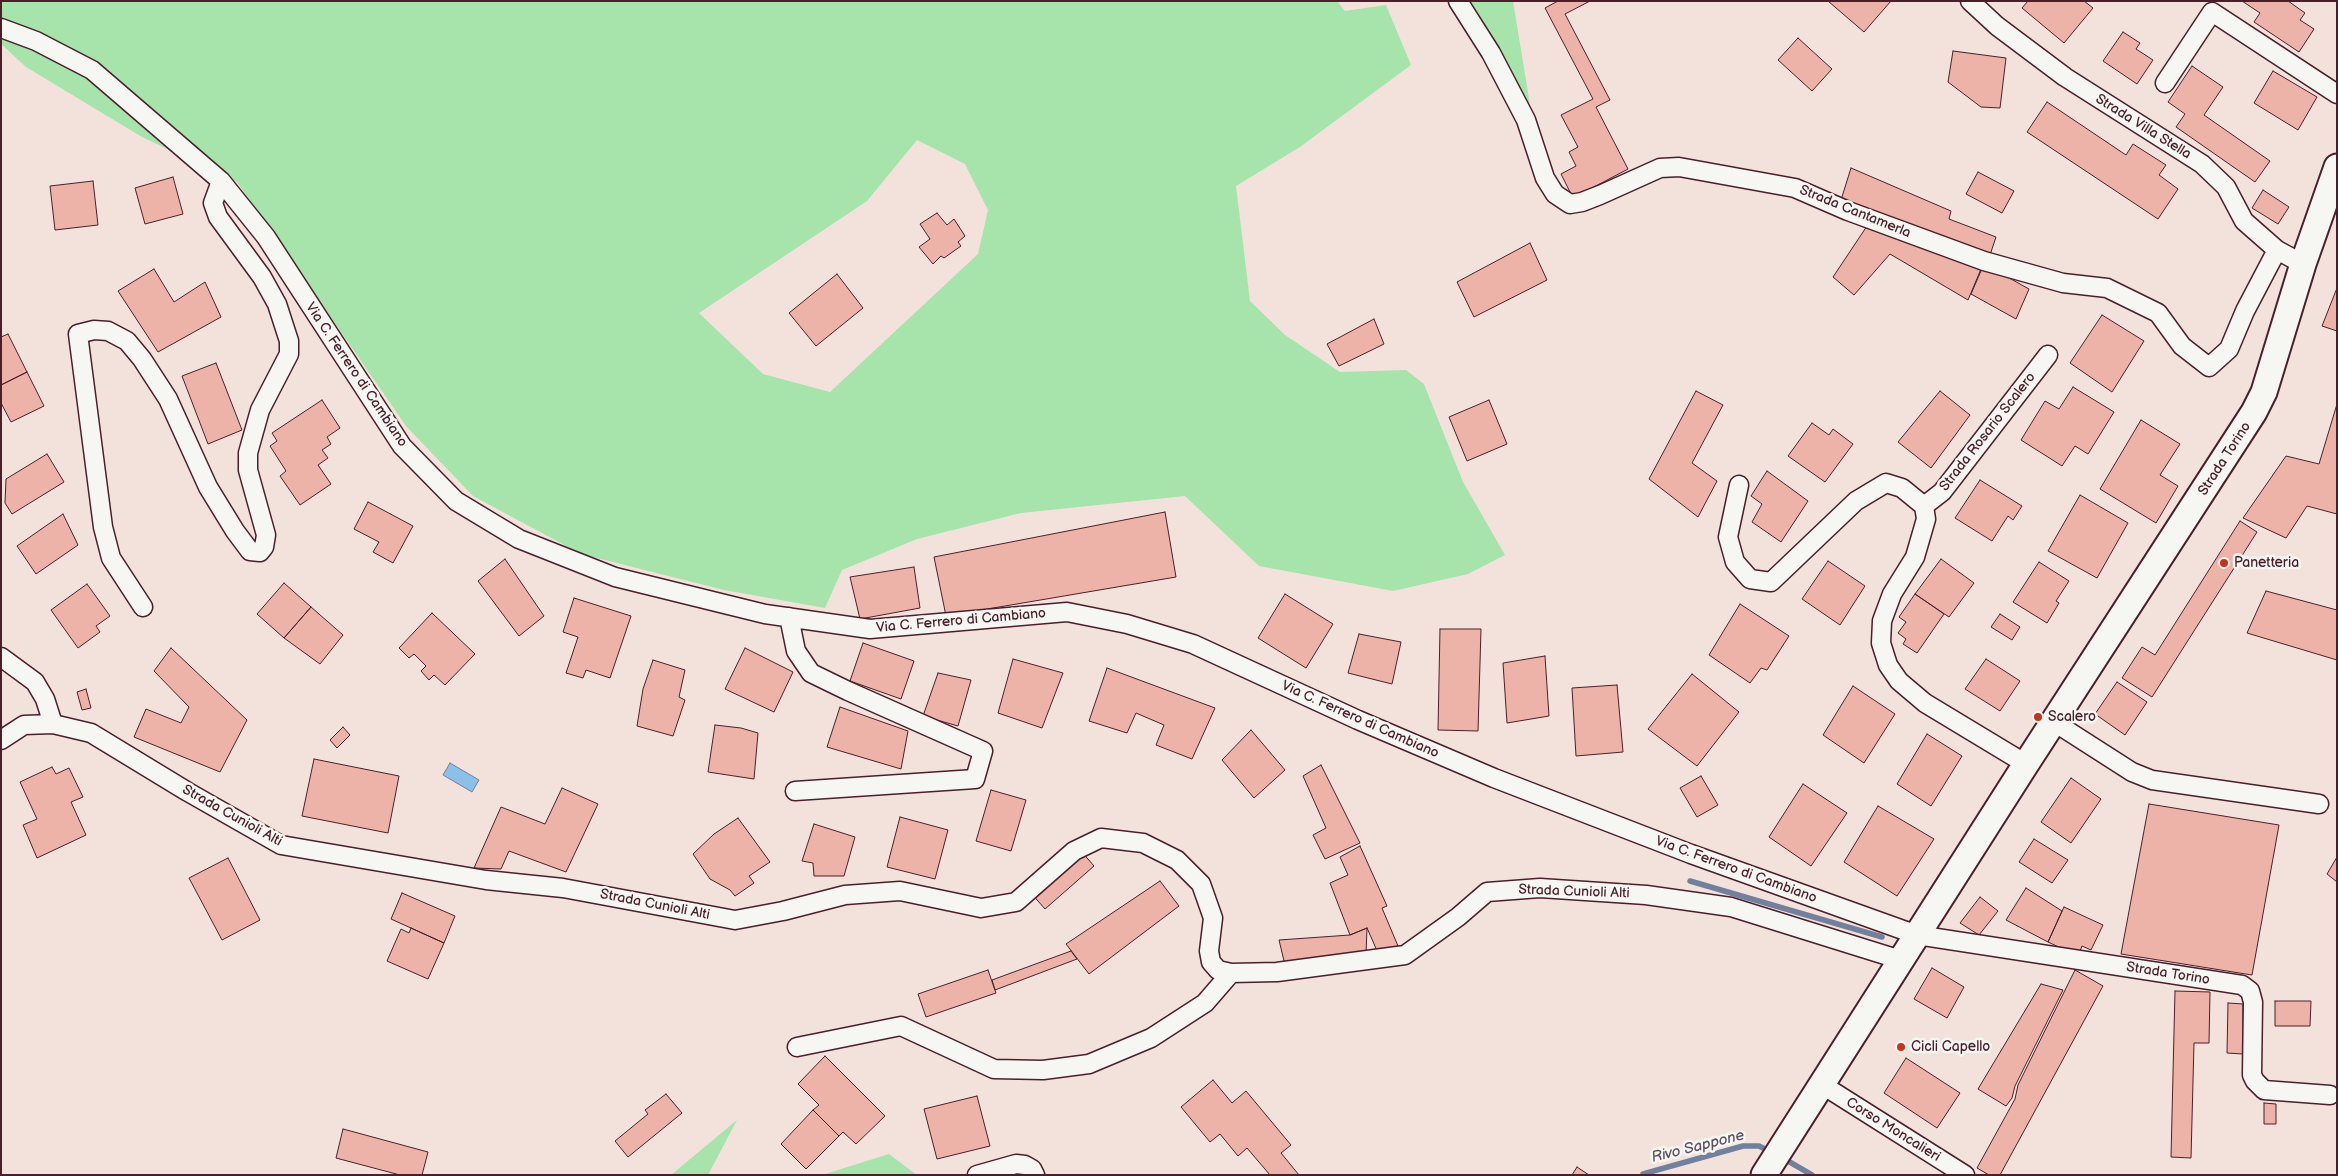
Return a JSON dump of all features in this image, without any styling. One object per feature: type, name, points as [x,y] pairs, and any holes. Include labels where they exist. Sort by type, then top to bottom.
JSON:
[{"type":"main road","name":"Strada Torino","points":[[1901,960],[2254,412],[2264,392],[2303,264],[2337,167]]},
{"type":"main road","points":[[1766,1172],[1901,960]]},
{"type":"street","name":"Strada Cantamerla","points":[[1458,1],[1491,53],[1526,120],[1545,178],[1555,194],[1570,204],[1582,202],[1600,195],[1660,168],[1679,167],[1795,188],[1848,212],[1984,260],[2063,283],[2107,288],[2158,313],[2182,346],[2209,367],[2229,349],[2245,311],[2277,250]]},
{"type":"street","name":"Strada Villa Stella","points":[[1970,1],[1997,26],[2065,78],[2202,164],[2226,188],[2244,221],[2277,250],[2303,264]]},
{"type":"street","points":[[2164,83],[2212,12],[2337,94]]},
{"type":"street","name":"Via C. Ferrero di Cambiano","points":[[1,28],[36,42],[92,70],[221,181],[266,237],[402,446],[456,501],[519,539],[615,577],[766,614],[870,629],[1067,612],[1127,624],[1193,644],[1358,720],[1494,778],[1691,854],[1917,935]]},
{"type":"street","points":[[143,607],[111,558],[103,527],[78,334],[94,330],[108,331],[127,342],[142,359],[168,399],[208,487],[235,531],[250,551],[260,552],[264,548],[266,535],[248,470],[248,453],[260,410],[289,354],[289,341],[277,304],[253,265],[218,217],[213,203],[221,181]]},
{"type":"street","name":"Strada Rosario Scalero","points":[[1924,506],[1942,492],[2048,356]]},
{"type":"street","points":[[1739,485],[1728,537],[1735,562],[1750,579],[1771,582],[1856,501],[1886,483],[1902,488],[1924,506],[1926,519],[1915,557],[1892,594],[1882,621],[1881,643],[1888,665],[1899,681],[1926,703],[2026,764]]},
{"type":"street","points":[[789,617],[796,651],[811,672],[848,691],[983,752],[975,779],[795,791]]},
{"type":"street","points":[[1,657],[35,682],[45,699],[53,724]]},
{"type":"street","points":[[2054,722],[2132,772],[2152,780],[2319,804]]},
{"type":"street","name":"Strada Cunioli Alti","points":[[1,740],[24,725],[53,724],[91,733],[188,792],[281,845],[486,880],[562,888],[735,920],[845,895],[900,891],[981,908],[1016,902],[1074,851],[1101,838],[1143,843],[1177,860],[1201,884],[1213,918],[1209,951],[1211,962],[1218,970],[1231,973],[1276,972],[1405,955],[1458,917],[1487,892],[1540,888],[1646,895],[1731,907],[1901,960]]},
{"type":"street","name":"Strada Torino","points":[[1917,935],[2242,985],[2250,992],[2253,1002],[2252,1074],[2255,1082],[2264,1090],[2330,1096]]},
{"type":"street","points":[[797,1048],[901,1026],[994,1070],[1042,1070],[1089,1064],[1150,1038],[1206,1003],[1231,973]]},
{"type":"street","name":"Corso Moncalieri","points":[[1821,1084],[1965,1175]]},
{"type":"street","points":[[977,1175],[1016,1164],[1025,1165],[1032,1169],[1035,1175]]},
{"type":"green space","points":[[1,1],[1337,1],[1345,11],[1386,5],[1411,65],[1300,147],[1236,186],[1250,301],[1285,335],[1340,372],[1406,370],[1424,384],[1463,482],[1505,555],[1468,574],[1393,591],[1259,566],[1185,496],[1021,513],[917,539],[842,570],[825,608],[724,590],[581,554],[473,496],[406,426],[237,182],[142,137],[26,67],[1,44]],"holes":[[[917,140],[965,164],[988,210],[978,254],[830,392],[763,374],[699,313],[867,201]]]},
{"type":"green space","points":[[1449,1],[1513,1],[1540,166],[1460,17]]},
{"type":"green space","points":[[737,1120],[708,1175],[671,1175]]},
{"type":"green space","points":[[889,1154],[917,1175],[822,1175]]},
{"type":"water","points":[[450,763],[479,780],[472,792],[443,775]]},
{"type":"building","points":[[1558,1],[1590,1],[1565,14],[1610,100],[1596,107],[1628,169],[1573,198],[1561,174],[1576,166],[1569,152],[1578,147],[1561,115],[1593,99],[1545,8]]},
{"type":"building","points":[[1828,1],[1891,1],[1864,32]]},
{"type":"building","points":[[2028,1],[2084,1],[2093,8],[2064,43],[2022,8]]},
{"type":"building","points":[[2242,1],[2288,1],[2305,13],[2300,20],[2314,29],[2299,52],[2254,22],[2260,13]]},
{"type":"building","points":[[2123,32],[2140,43],[2136,49],[2153,60],[2137,84],[2103,61]]},
{"type":"building","points":[[1798,38],[1832,69],[1812,91],[1778,60]]},
{"type":"building","points":[[1953,51],[2006,58],[2000,108],[1981,107],[1948,82]]},
{"type":"building","points":[[2192,66],[2223,87],[2204,115],[2270,161],[2255,182],[2176,127],[2185,114],[2168,102]]},
{"type":"building","points":[[2273,71],[2317,97],[2298,130],[2254,103]]},
{"type":"building","points":[[2047,102],[2126,155],[2133,144],[2166,165],[2159,175],[2178,189],[2158,219],[2027,132]]},
{"type":"building","points":[[1851,168],[1951,211],[1949,219],[1996,237],[1990,255],[1841,200]]},
{"type":"building","points":[[1978,172],[2014,191],[2002,213],[1966,194]]},
{"type":"building","points":[[173,177],[183,214],[145,224],[135,188]]},
{"type":"building","points":[[93,181],[98,225],[55,230],[50,186]]},
{"type":"building","points":[[2263,190],[2289,207],[2278,224],[2252,208]]},
{"type":"building","points":[[937,213],[947,225],[954,219],[965,236],[958,242],[961,246],[944,258],[941,256],[933,264],[919,247],[930,239],[920,224]]},
{"type":"building","points":[[1869,223],[1981,269],[1968,300],[1890,254],[1854,295],[1833,277]]},
{"type":"building","points":[[1530,243],[1547,280],[1474,317],[1457,282]]},
{"type":"building","points":[[1984,264],[2029,289],[2016,319],[1971,294]]},
{"type":"building","points":[[154,269],[174,302],[205,282],[221,317],[158,352],[118,291]]},
{"type":"building","points":[[837,274],[863,308],[816,346],[789,313]]},
{"type":"building","points":[[2337,288],[2337,331],[2322,326]]},
{"type":"building","points":[[2102,315],[2144,341],[2112,392],[2070,363]]},
{"type":"building","points":[[1374,319],[1384,344],[1339,366],[1327,344]]},
{"type":"building","points":[[8,334],[27,372],[1,385],[1,337]]},
{"type":"building","points":[[216,363],[242,430],[208,444],[182,376]]},
{"type":"building","points":[[27,372],[44,406],[11,422],[1,403],[1,385]]},
{"type":"building","points":[[2073,387],[2114,412],[2088,454],[2075,446],[2062,466],[2021,440],[2045,401],[2059,409]]},
{"type":"building","points":[[1696,391],[1723,405],[1692,463],[1717,481],[1698,517],[1649,479]]},
{"type":"building","points":[[1940,391],[1970,415],[1931,468],[1898,442]]},
{"type":"building","points":[[322,400],[340,428],[327,437],[331,444],[322,450],[328,458],[318,465],[331,484],[300,505],[280,476],[286,471],[270,446],[277,441],[272,433]]},
{"type":"building","points":[[1489,400],[1507,444],[1467,461],[1449,417]]},
{"type":"building","points":[[2337,404],[2337,514],[2307,506],[2286,538],[2243,518],[2286,456],[2319,464]]},
{"type":"building","points":[[2141,420],[2180,444],[2160,475],[2178,486],[2156,523],[2100,489]]},
{"type":"building","points":[[1812,423],[1829,435],[1833,429],[1853,444],[1825,482],[1788,456]]},
{"type":"building","points":[[47,454],[64,482],[12,514],[5,503],[6,479]]},
{"type":"building","points":[[1767,471],[1808,501],[1781,542],[1752,522],[1762,504],[1751,496]]},
{"type":"building","points":[[1980,480],[2022,506],[2013,520],[2008,516],[1992,541],[1955,518]]},
{"type":"building","points":[[2080,495],[2128,523],[2097,578],[2048,551]]},
{"type":"building","points":[[368,502],[413,526],[393,563],[373,552],[379,542],[354,529]]},
{"type":"building","points":[[1165,512],[1176,577],[946,616],[934,557]]},
{"type":"building","points":[[63,514],[78,545],[36,574],[17,546]]},
{"type":"building","points":[[2240,521],[2257,532],[2152,697],[2122,678],[2142,647],[2155,655]]},
{"type":"building","points":[[505,559],[544,616],[519,636],[478,581]]},
{"type":"building","points":[[1941,559],[1974,583],[1949,617],[1915,594]]},
{"type":"building","points":[[1828,561],[1865,586],[1840,625],[1802,599]]},
{"type":"building","points":[[2039,562],[2069,581],[2056,601],[2059,603],[2047,623],[2013,602]]},
{"type":"building","points":[[914,567],[920,608],[860,619],[850,577]]},
{"type":"building","points":[[284,583],[311,607],[284,638],[257,614]]},
{"type":"building","points":[[87,584],[110,616],[96,626],[100,632],[78,648],[51,610]]},
{"type":"building","points":[[2266,591],[2337,610],[2337,660],[2247,633]]},
{"type":"building","points":[[1285,594],[1333,624],[1306,668],[1258,638]]},
{"type":"building","points":[[1915,594],[1944,614],[1917,653],[1903,644],[1906,639],[1898,633],[1906,622],[1899,617]]},
{"type":"building","points":[[574,598],[631,616],[610,678],[586,670],[583,678],[566,673],[578,637],[563,632]]},
{"type":"building","points":[[1740,604],[1789,636],[1767,670],[1761,668],[1750,683],[1709,655]]},
{"type":"building","points":[[311,607],[343,635],[320,664],[284,638]]},
{"type":"building","points":[[432,613],[475,654],[445,685],[434,675],[429,680],[421,671],[426,666],[414,654],[409,658],[399,648]]},
{"type":"building","points":[[2000,614],[2020,627],[2012,640],[1991,627]]},
{"type":"building","points":[[1440,629],[1481,629],[1478,731],[1438,730]]},
{"type":"building","points":[[1359,634],[1401,642],[1392,684],[1348,673]]},
{"type":"building","points":[[863,643],[914,661],[901,699],[850,681]]},
{"type":"building","points":[[171,648],[247,720],[220,772],[134,737],[146,709],[181,723],[189,707],[154,671]]},
{"type":"building","points":[[745,648],[793,672],[774,712],[725,689]]},
{"type":"building","points":[[1545,656],[1549,716],[1507,723],[1503,663]]},
{"type":"building","points":[[1013,659],[1063,673],[1042,728],[998,713]]},
{"type":"building","points":[[1986,659],[2020,681],[2000,711],[1965,689]]},
{"type":"building","points":[[653,660],[685,670],[679,697],[685,700],[673,736],[637,726],[643,689]]},
{"type":"building","points":[[1107,668],[1215,708],[1192,759],[1156,745],[1164,725],[1136,713],[1127,733],[1089,721]]},
{"type":"building","points":[[938,673],[971,680],[958,726],[923,716]]},
{"type":"building","points":[[1692,674],[1739,712],[1697,766],[1648,729]]},
{"type":"building","points":[[2117,682],[2147,702],[2125,735],[2095,714]]},
{"type":"building","points":[[1617,685],[1623,752],[1576,756],[1572,688]]},
{"type":"building","points":[[1853,686],[1895,714],[1864,763],[1823,735]]},
{"type":"building","points":[[86,689],[91,708],[82,710],[77,692]]},
{"type":"building","points":[[840,707],[908,731],[901,769],[827,747]]},
{"type":"building","points":[[715,725],[741,728],[758,733],[754,779],[708,772]]},
{"type":"building","points":[[343,727],[350,735],[337,748],[330,740]]},
{"type":"building","points":[[1251,730],[1285,770],[1254,798],[1222,760]]},
{"type":"building","points":[[1927,734],[1962,756],[1931,806],[1897,784]]},
{"type":"building","points":[[314,759],[399,776],[388,833],[302,816]]},
{"type":"building","points":[[1321,765],[1360,843],[1325,859],[1313,835],[1326,828],[1303,776]]},
{"type":"building","points":[[52,767],[56,774],[69,768],[83,797],[71,802],[86,835],[37,858],[23,825],[37,819],[20,782]]},
{"type":"building","points":[[1701,776],[1718,805],[1697,817],[1680,788]]},
{"type":"building","points":[[2071,778],[2101,799],[2071,843],[2041,822]]},
{"type":"building","points":[[1803,784],[1847,813],[1811,866],[1769,837]]},
{"type":"building","points":[[562,788],[598,804],[566,872],[509,851],[501,869],[474,868],[501,807],[545,824]]},
{"type":"building","points":[[991,790],[1026,800],[1011,851],[976,841]]},
{"type":"building","points":[[2149,804],[2279,825],[2252,975],[2121,954]]},
{"type":"building","points":[[1878,806],[1934,839],[1897,896],[1844,862]]},
{"type":"building","points":[[900,817],[948,830],[935,879],[887,867]]},
{"type":"building","points":[[738,818],[770,862],[749,876],[754,883],[735,896],[730,890],[710,879],[693,854],[714,834]]},
{"type":"building","points":[[814,824],[855,837],[844,876],[814,876],[813,863],[802,861]]},
{"type":"building","points":[[2034,839],[2068,860],[2052,883],[2019,862]]},
{"type":"building","points":[[1360,846],[1387,906],[1382,908],[1398,946],[1378,953],[1367,928],[1350,935],[1330,883],[1348,875],[1340,857]]},
{"type":"building","points":[[1081,851],[1094,866],[1045,909],[1031,893]]},
{"type":"building","points":[[2337,857],[2337,882],[2327,874]]},
{"type":"building","points":[[228,858],[260,920],[222,940],[189,878]]},
{"type":"building","points":[[1160,881],[1179,906],[1089,974],[1066,944]]},
{"type":"building","points":[[2026,888],[2062,911],[2048,942],[2006,920]]},
{"type":"building","points":[[402,893],[455,916],[444,943],[391,919]]},
{"type":"building","points":[[1980,897],[1998,911],[1979,935],[1960,923]]},
{"type":"building","points":[[2064,907],[2103,925],[2091,950],[2082,946],[2078,956],[2048,942]]},
{"type":"building","points":[[411,928],[444,943],[428,979],[387,961],[401,929],[409,933]]},
{"type":"building","points":[[1367,928],[1366,955],[1285,965],[1279,940],[1350,935]]},
{"type":"building","points":[[1071,951],[1077,959],[995,990],[992,980]]},
{"type":"building","points":[[1932,968],[1964,987],[1947,1018],[1914,999]]},
{"type":"building","points":[[988,970],[996,993],[926,1017],[918,994]]},
{"type":"building","points":[[2075,970],[2103,986],[2000,1175],[1989,1175],[1977,1168],[2015,1099],[2018,1085]]},
{"type":"building","points":[[2041,984],[2063,990],[2015,1086],[2012,1098],[2006,1106],[1978,1089]]},
{"type":"building","points":[[2175,991],[2210,992],[2209,1043],[2194,1043],[2191,1158],[2171,1157]]},
{"type":"building","points":[[2275,1001],[2311,1001],[2310,1026],[2275,1026]]},
{"type":"building","points":[[2228,1003],[2243,1004],[2243,1054],[2227,1053]]},
{"type":"building","points":[[825,1056],[885,1116],[856,1144],[843,1132],[839,1136],[813,1110],[819,1105],[798,1084]]},
{"type":"building","points":[[1906,1058],[1960,1093],[1937,1128],[1884,1093]]},
{"type":"building","points":[[1213,1080],[1232,1103],[1246,1091],[1291,1145],[1281,1153],[1299,1175],[1270,1175],[1247,1148],[1238,1156],[1220,1134],[1210,1142],[1181,1107]]},
{"type":"building","points":[[666,1094],[682,1113],[628,1157],[615,1141],[648,1114],[645,1110]]},
{"type":"building","points":[[977,1096],[990,1146],[937,1159],[924,1109]]},
{"type":"building","points":[[2264,1103],[2276,1104],[2276,1124],[2264,1124]]},
{"type":"building","points":[[813,1110],[839,1136],[806,1169],[781,1144]]},
{"type":"building","points":[[343,1129],[428,1152],[422,1175],[400,1175],[336,1158]]},
{"type":"building","points":[[1577,1167],[1589,1175],[1572,1175]]},
{"type":"waterway","points":[[1690,881],[1882,937]]},
{"type":"waterway","name":"Rivo Sappone","points":[[1643,1174],[1743,1146],[1759,1146],[1771,1152]]},
{"type":"waterway","name":"Rivo Sappone","points":[[1781,1157],[1812,1175]]},
{"type":"place","name":"Panetteria","points":[[2224,563]]},
{"type":"place","name":"Scalero","points":[[2038,717]]},
{"type":"place","name":"Cicli Capello","points":[[1901,1047]]}]
